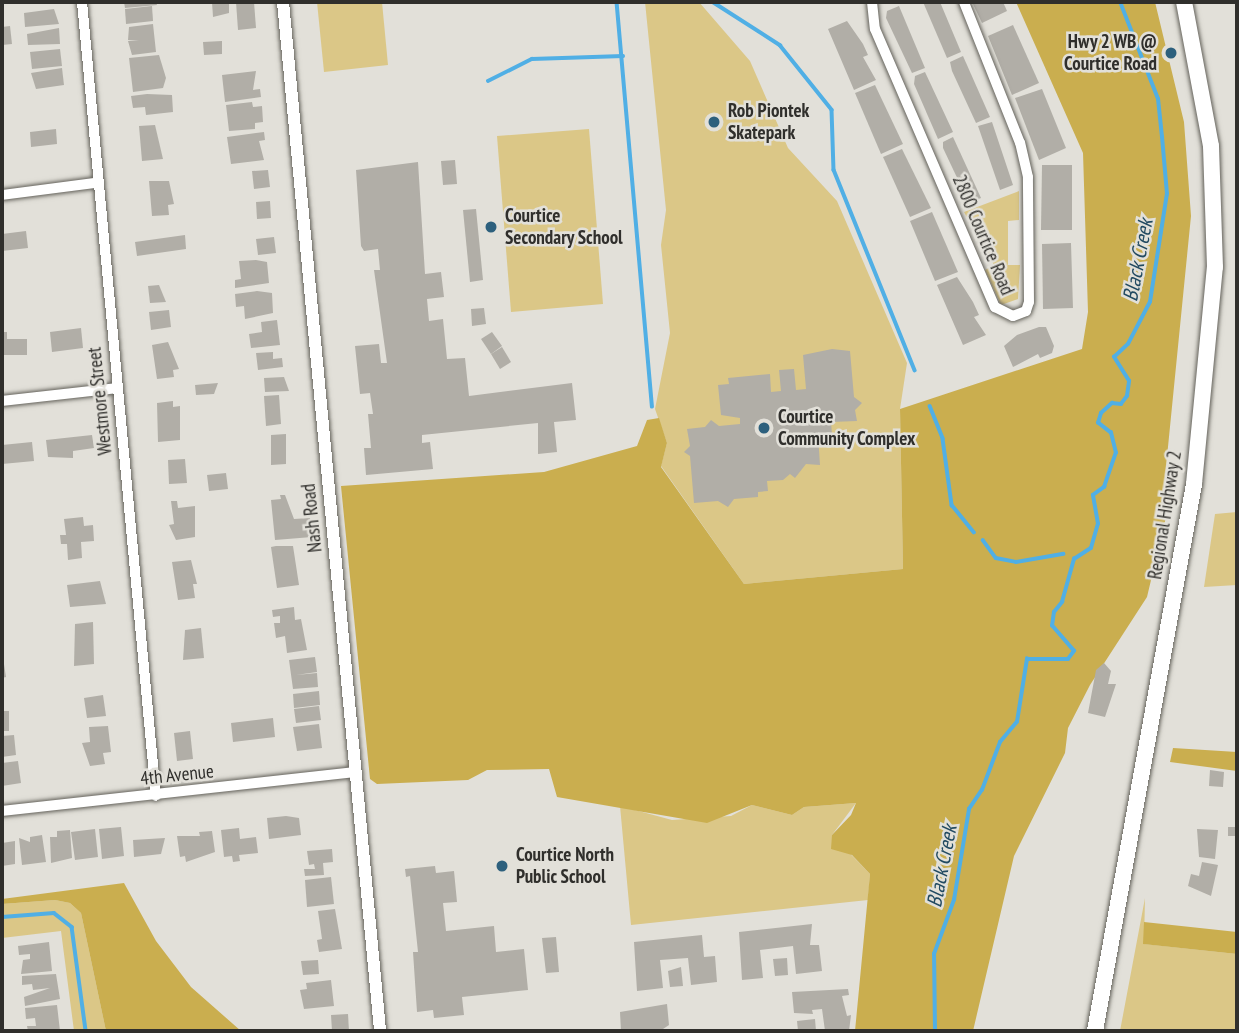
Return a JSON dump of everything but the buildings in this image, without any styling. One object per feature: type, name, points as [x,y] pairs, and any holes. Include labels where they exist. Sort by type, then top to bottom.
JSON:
[{"type":"main road","name":"Regional Highway 2","points":[[1095,1031],[1194,484],[1215,267],[1211,146],[1184,2]]},
{"type":"street","name":"Westmore Street","points":[[82,2],[95,183],[156,796]]},
{"type":"street","name":"Nash Road","points":[[283,2],[380,1031]]},
{"type":"street","name":"2800 Courtice Road","points":[[872,2],[875,29],[995,307],[1013,316],[1026,311],[1029,302],[1028,177],[1020,143],[964,2]]},
{"type":"street","points":[[2,195],[95,183]]},
{"type":"street","points":[[2,401],[117,388]]},
{"type":"street","name":"4th Avenue","points":[[2,811],[355,772]]},
{"type":"shaded area","points":[[317,2],[382,2],[388,65],[324,72]]},
{"type":"shaded area","points":[[645,2],[699,2],[750,61],[788,148],[837,201],[907,363],[900,409],[903,569],[744,584],[661,466],[667,443],[655,409],[670,333],[661,245],[666,210]]},
{"type":"shaded area","points":[[1016,2],[1155,2],[1184,122],[1191,216],[1164,487],[1166,517],[1147,597],[1090,685],[1068,728],[1065,753],[1014,856],[973,1031],[855,1031],[870,874],[852,855],[831,849],[832,835],[851,815],[856,803],[804,807],[792,815],[752,805],[707,823],[557,797],[549,769],[487,770],[468,780],[377,784],[370,779],[341,486],[544,472],[637,446],[647,420],[659,418],[667,443],[661,467],[744,584],[903,569],[900,409],[1082,349],[1088,312],[1083,153]]},
{"type":"shaded area","points":[[589,129],[603,304],[511,312],[497,136]]},
{"type":"shaded area","points":[[1019,191],[1019,220],[1008,221],[1008,265],[1020,265],[1018,299],[1001,305],[985,270],[994,265],[964,212]]},
{"type":"shaded area","points":[[1237,512],[1237,585],[1204,587],[1215,514]]},
{"type":"shaded area","points":[[1173,748],[1237,752],[1237,771],[1170,762]]},
{"type":"shaded area","points":[[856,803],[832,835],[870,874],[868,900],[631,925],[620,806],[672,820],[731,816],[752,805],[792,815],[804,807]]},
{"type":"shaded area","points":[[124,883],[156,941],[191,987],[241,1031],[106,1031],[81,913],[70,903],[55,900],[2,904],[2,899]]},
{"type":"shaded area","points":[[1145,898],[1144,944],[1237,954],[1237,1031],[1120,1031]]},
{"type":"shaded area","points":[[55,900],[70,903],[81,913],[106,1031],[74,1031],[61,931],[2,938],[2,904]]},
{"type":"shaded area","points":[[1144,922],[1237,932],[1237,954],[1143,944]]},
{"type":"waterway","points":[[617,2],[652,406]]},
{"type":"waterway","points":[[713,2],[780,45],[832,110],[834,170],[915,370]]},
{"type":"waterway","name":"Black Creek","points":[[935,1031],[934,954],[954,900],[969,809],[982,790],[1000,742],[1017,722],[1027,659],[1068,659],[1074,651],[1052,626],[1054,612],[1062,602],[1074,559],[1091,548],[1098,524],[1093,495],[1104,487],[1116,453],[1111,433],[1098,423],[1101,413],[1112,403],[1121,404],[1127,396],[1129,381],[1114,357],[1128,344],[1150,302],[1167,194],[1162,137],[1158,99],[1120,2]]},
{"type":"waterway","points":[[488,81],[532,59],[623,56]]},
{"type":"waterway","points":[[930,406],[943,439],[952,505],[974,532]]},
{"type":"waterway","points":[[983,540],[996,558],[1016,562],[1063,554]]},
{"type":"waterway","points":[[2,917],[54,913],[72,927],[86,1031]]},
{"type":"place","name":"Hwy 2 WB @ Courtice Road","points":[[1171,53]]},
{"type":"place","name":"Rob Piontek Skatepark","points":[[714,122]]},
{"type":"place","name":"Courtice Secondary School","points":[[491,227]]},
{"type":"place","name":"Courtice Community Complex","points":[[764,428]]},
{"type":"place","name":"Courtice North Public School","points":[[502,866]]}]
